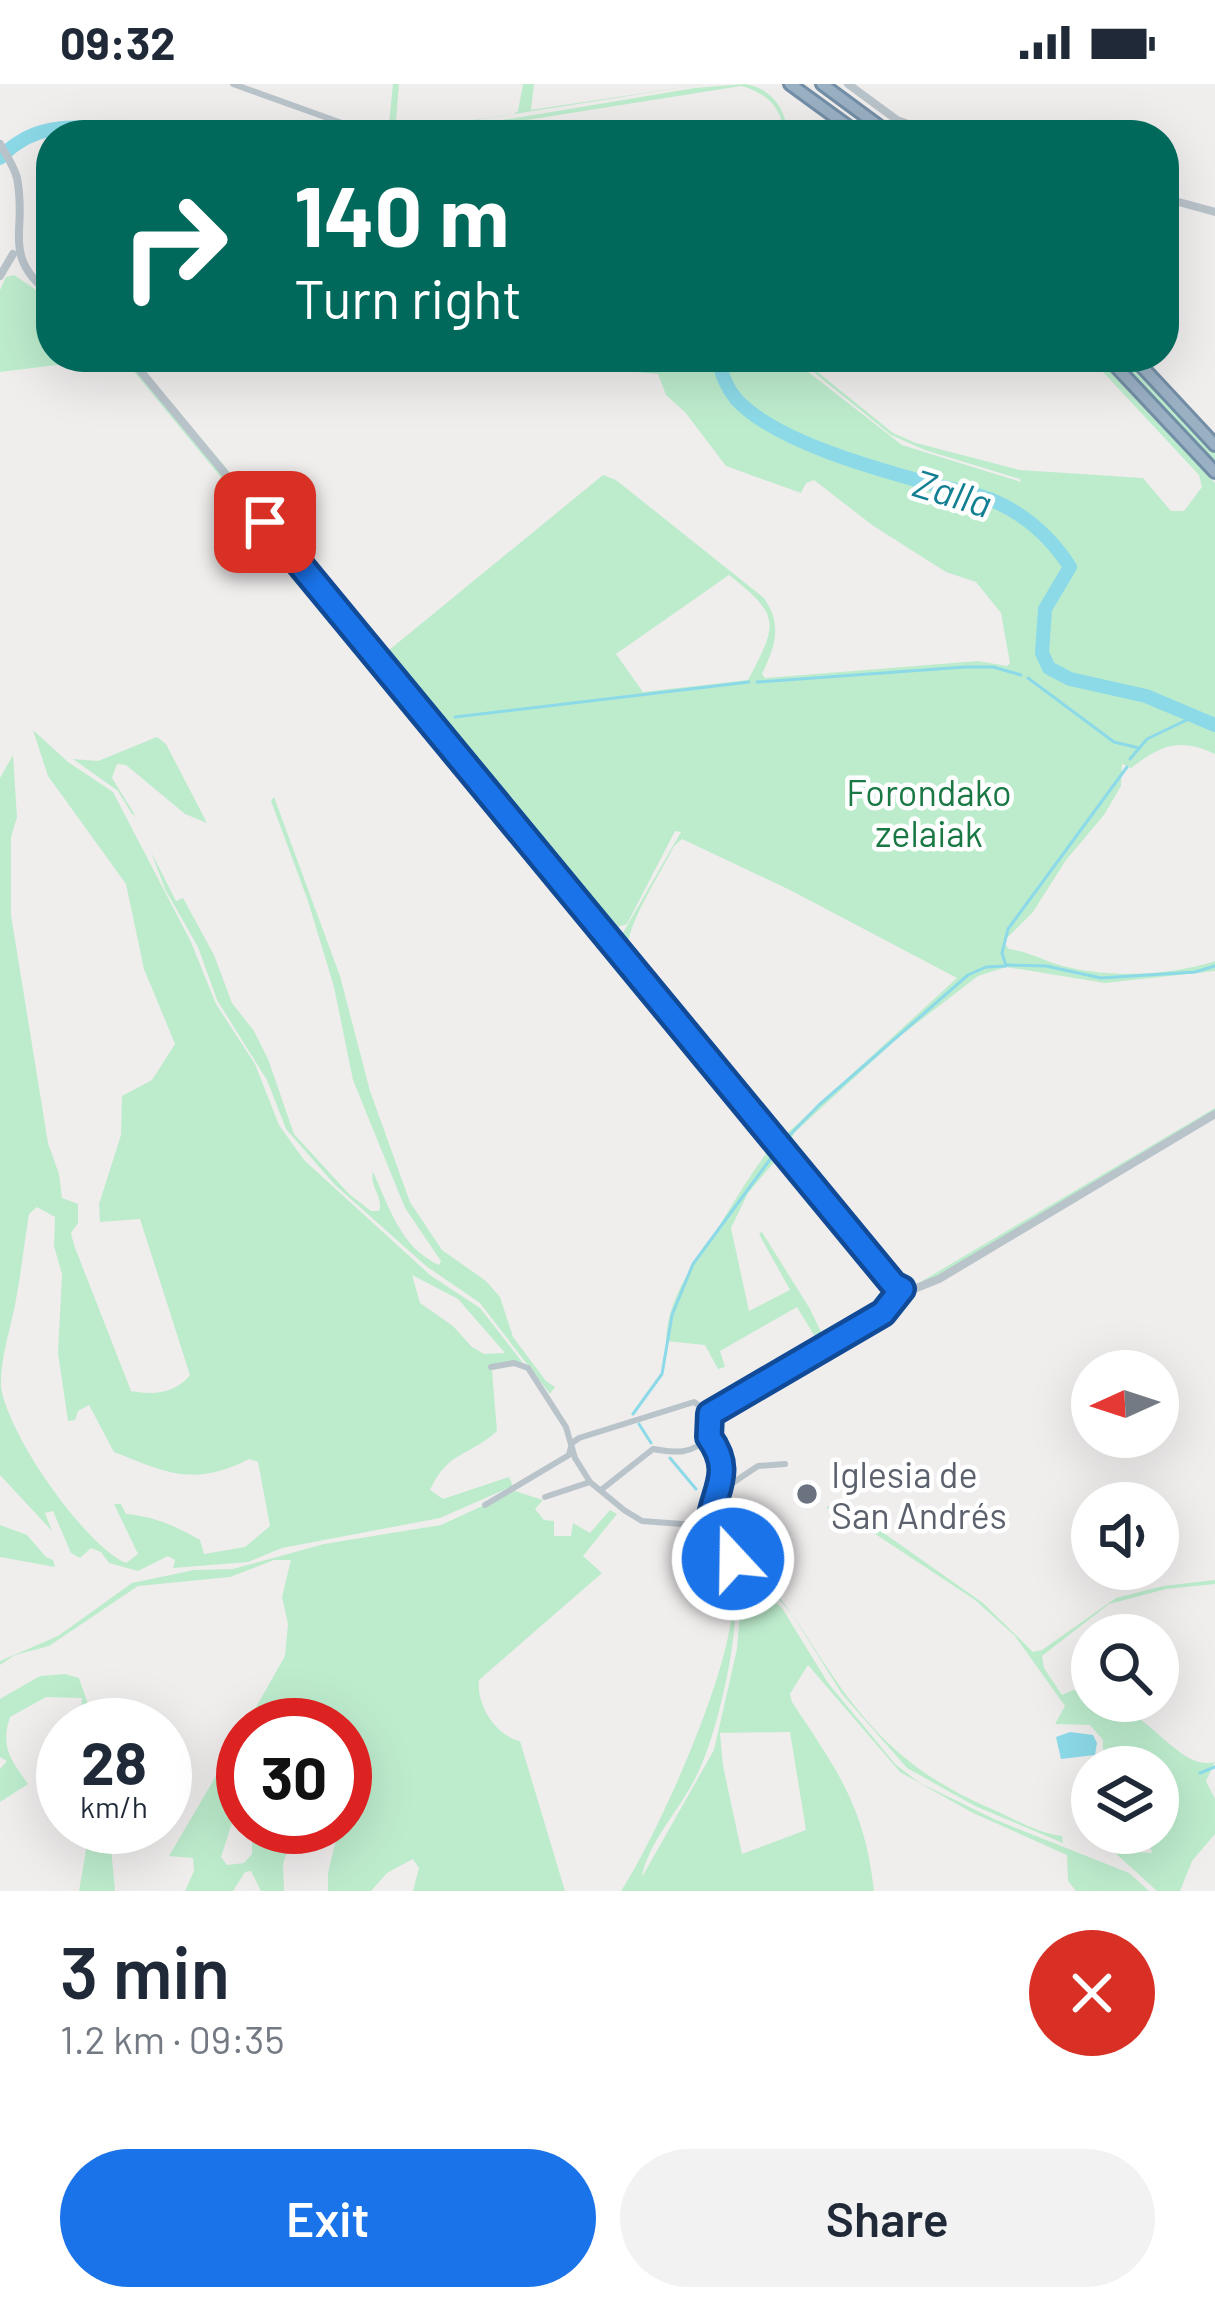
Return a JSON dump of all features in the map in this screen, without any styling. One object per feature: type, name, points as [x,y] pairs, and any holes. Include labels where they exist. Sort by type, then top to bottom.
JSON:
[{"type":"highway","points":[[790,84],[839,120]]},
{"type":"highway","points":[[822,84],[870,120]]},
{"type":"highway","points":[[1121,372],[1215,472]]},
{"type":"highway","points":[[1147,372],[1215,445]]},
{"type":"street","points":[[233,84],[333,120]]},
{"type":"street","points":[[848,84],[897,120]]},
{"type":"street","points":[[0,144],[16,175],[14,252],[20,269],[36,282]]},
{"type":"street","points":[[1179,202],[1215,212]]},
{"type":"street","points":[[0,276],[14,252]]},
{"type":"street","points":[[141,372],[894,1285],[914,1290],[939,1280],[1215,1114]]},
{"type":"street","points":[[710,1414],[883,1313],[902,1289]]},
{"type":"street","points":[[491,1367],[514,1363],[528,1368],[566,1427],[575,1458],[601,1490],[642,1521],[709,1526],[733,1559]]},
{"type":"street","points":[[572,1443],[694,1402],[710,1414]]},
{"type":"street","points":[[709,1526],[724,1480],[717,1449],[709,1437],[710,1414]]},
{"type":"street","points":[[601,1490],[653,1449],[680,1454],[709,1437]]},
{"type":"street","points":[[485,1504],[569,1455],[572,1443]]},
{"type":"street","points":[[719,1492],[758,1466],[785,1464]]},
{"type":"street","points":[[545,1496],[590,1481]]},
{"type":"green space","points":[[393,84],[399,84],[396,120],[389,120]]},
{"type":"green space","points":[[523,84],[534,84],[531,110],[704,84],[476,120],[474,120],[514,114]]},
{"type":"green space","points":[[745,84],[763,90],[776,101],[784,120],[758,92],[741,86],[503,120]]},
{"type":"green space","points":[[14,275],[36,290],[36,368],[0,372],[0,290],[6,277]]},
{"type":"green space","points":[[134,372],[886,1280],[892,1294],[885,1308],[821,1347],[797,1307],[720,1351],[725,1367],[718,1369],[705,1345],[666,1341],[668,1323],[686,1277],[771,1147]],"holes":[[[783,1158],[888,1289],[881,1307],[825,1340],[762,1232],[790,1290],[749,1311],[731,1228],[748,1193],[777,1159]]]},
{"type":"green space","name":"Forondako zelaiak","points":[[145,372],[383,655],[603,475],[616,480],[764,598],[775,627],[762,674],[765,678],[978,661],[1010,663],[1001,613],[976,582],[946,572],[872,525],[814,480],[801,493],[726,466],[666,395],[658,374],[636,372],[808,372],[902,445],[1021,482],[891,435],[813,372],[818,372],[893,433],[916,443],[1020,470],[1143,478],[1171,511],[1184,511],[1202,487],[1199,475],[1103,372],[1110,372],[1215,483],[1215,754],[1171,746],[1131,768],[1122,764],[1121,786],[1104,815],[1066,860],[1033,912],[1003,942],[1009,949],[1081,970],[1159,972],[1215,961],[1215,971],[1105,983],[1006,967],[978,976],[900,1036],[789,1142],[790,1151],[896,1277],[917,1284],[1215,1111],[924,1284],[909,1286],[892,1278],[620,949],[620,938],[681,832],[675,831],[627,924],[606,931]],"holes":[[[729,575],[766,611],[769,633],[748,680],[643,692],[616,654]],[[682,839],[957,978],[783,1137],[774,1132],[627,952],[638,913]]]},
{"type":"green space","points":[[1129,372],[1138,372],[1215,453],[1215,463]]},
{"type":"green space","points":[[33,730],[68,762],[113,792],[191,942],[216,1004],[255,1064],[279,1125],[304,1160],[430,1275],[480,1308],[523,1363],[492,1370],[497,1431],[444,1468],[430,1490],[443,1499],[509,1477],[513,1486],[440,1518],[282,1548],[248,1562],[173,1568],[175,1560],[168,1556],[138,1571],[109,1563],[91,1548],[80,1558],[71,1553],[53,1511],[45,1513],[52,1531],[0,1475],[0,778],[13,755],[17,817],[11,837],[11,915],[48,1143],[62,1198],[78,1204],[78,1223],[71,1233],[74,1245],[131,1391],[163,1392],[190,1375],[140,1219],[100,1222],[99,1204],[121,1135],[122,1096],[152,1080],[175,1044],[144,969],[126,884],[48,776]],"holes":[[[37,1207],[55,1217],[54,1246],[62,1274],[58,1353],[68,1421],[89,1405],[114,1452],[166,1471],[196,1475],[249,1459],[258,1462],[270,1526],[245,1547],[204,1554],[200,1540],[155,1519],[126,1514],[121,1504],[114,1504],[138,1554],[126,1563],[89,1534],[32,1457],[6,1406],[1,1376],[29,1214]],[[412,1275],[458,1299],[505,1353],[484,1354],[472,1347],[453,1326],[420,1303]]]},
{"type":"green space","points":[[157,737],[166,744],[207,823],[185,814],[126,765],[117,764],[112,778],[132,814],[118,791],[73,759],[98,761]]},
{"type":"green space","points":[[274,797],[340,976],[370,1091],[410,1202],[442,1250],[486,1281],[500,1297],[513,1337],[555,1387],[550,1394],[480,1303],[426,1266],[335,1185],[286,1129],[267,1080],[217,1000],[198,947],[165,889],[151,852],[176,901],[183,898],[214,955],[232,1003],[254,1031],[294,1134],[349,1194],[371,1211],[379,1211],[373,1172],[405,1237],[439,1265],[441,1261],[405,1208],[353,1080],[334,987],[271,801]]},
{"type":"green space","points":[[515,1491],[543,1500],[535,1509],[544,1520],[554,1521],[554,1536],[571,1536],[573,1523],[590,1533],[610,1510],[617,1514],[583,1556],[602,1573],[479,1680],[489,1718],[503,1733],[520,1741],[565,1891],[413,1891],[419,1868],[413,1859],[387,1873],[371,1891],[328,1891],[333,1854],[372,1854],[372,1698],[261,1698],[285,1656],[288,1624],[282,1597],[291,1560],[274,1560],[230,1577],[138,1586],[49,1646],[15,1655],[0,1665],[0,1661],[58,1636],[132,1583],[194,1570],[233,1569],[324,1544],[441,1525]]},
{"type":"green space","points":[[837,1500],[983,1603],[1033,1652],[1071,1630],[1042,1656],[1044,1668],[1062,1695],[1071,1691],[1071,1722],[1144,1722],[1172,1746],[1103,1746],[1090,1725],[1055,1724],[1065,1706],[1015,1636],[975,1600],[842,1512],[826,1508]]},
{"type":"green space","points":[[0,1525],[27,1535],[55,1567],[0,1557]]},
{"type":"green space","points":[[741,1571],[782,1608],[828,1683],[896,1765],[920,1783],[1071,1850],[1071,1854],[1129,1873],[1149,1891],[1076,1891],[1068,1881],[1067,1855],[973,1813],[900,1772],[808,1665],[790,1694],[792,1702],[856,1812],[874,1891],[621,1891],[694,1743],[724,1653],[731,1589],[735,1588],[730,1658],[711,1738],[695,1779],[650,1853],[642,1877],[714,1750],[737,1649],[741,1602],[737,1577]],"holes":[[[790,1732],[806,1830],[742,1854],[720,1733]]]},
{"type":"green space","points":[[1215,1580],[1215,1584],[1179,1588]]},
{"type":"green space","points":[[1162,1590],[1109,1604],[1093,1614],[1116,1598]]},
{"type":"green space","points":[[793,1615],[843,1691],[897,1751],[940,1783],[1035,1829],[1062,1836],[1063,1843],[975,1806],[907,1768],[842,1694]]},
{"type":"green space","points":[[40,1676],[79,1678],[86,1698],[36,1698],[36,1703],[10,1717],[7,1745],[28,1784],[0,1802],[0,1769],[7,1761],[0,1757],[0,1699]]},
{"type":"green space","points":[[1179,1751],[1201,1762],[1215,1762],[1206,1781],[1215,1799],[1215,1834],[1192,1861],[1180,1891],[1157,1891],[1116,1854],[1179,1854]]},
{"type":"green space","points":[[216,1776],[216,1854],[222,1854],[227,1865],[244,1863],[252,1854],[286,1854],[284,1891],[261,1891],[251,1871],[245,1872],[233,1891],[185,1891],[194,1871],[193,1858],[169,1856],[192,1854],[192,1817]]},
{"type":"green space","points":[[85,1854],[112,1854],[115,1891],[79,1891]]},
{"type":"water","points":[[1070,1732],[1093,1735],[1096,1746],[1071,1746],[1071,1758],[1061,1759],[1056,1737]]},
{"type":"waterway","name":"Zalla","points":[[0,158],[36,134]]},
{"type":"waterway","name":"Zalla","points":[[722,372],[736,399],[775,428],[855,462],[987,498],[1027,521],[1070,567],[1045,609],[1042,653],[1049,668],[1070,679],[1146,696],[1215,725]]},
{"type":"waterway","points":[[757,682],[965,667],[993,667],[1021,675]]},
{"type":"waterway","points":[[1028,678],[1114,742],[1139,748]]},
{"type":"waterway","points":[[455,717],[749,682]]},
{"type":"waterway","points":[[1130,759],[1147,739],[1197,715]]},
{"type":"waterway","points":[[783,1142],[968,975],[986,967],[1006,966],[1002,953],[1008,929],[1127,767]]},
{"type":"waterway","points":[[1007,965],[1046,966],[1101,978],[1195,972],[1215,966]]},
{"type":"waterway","points":[[633,1414],[662,1374],[672,1315],[693,1264],[777,1150]]},
{"type":"waterway","points":[[639,1424],[651,1443]]},
{"type":"waterway","points":[[670,1458],[696,1489]]},
{"type":"waterway","points":[[1200,1773],[1215,1767]]},
{"type":"place","name":"Iglesia de San Andrés","points":[[807,1494]]},
{"type":"route","points":[[265,522],[902,1289],[883,1313],[710,1414],[709,1437],[717,1449],[724,1480],[709,1526],[733,1559]]}]
